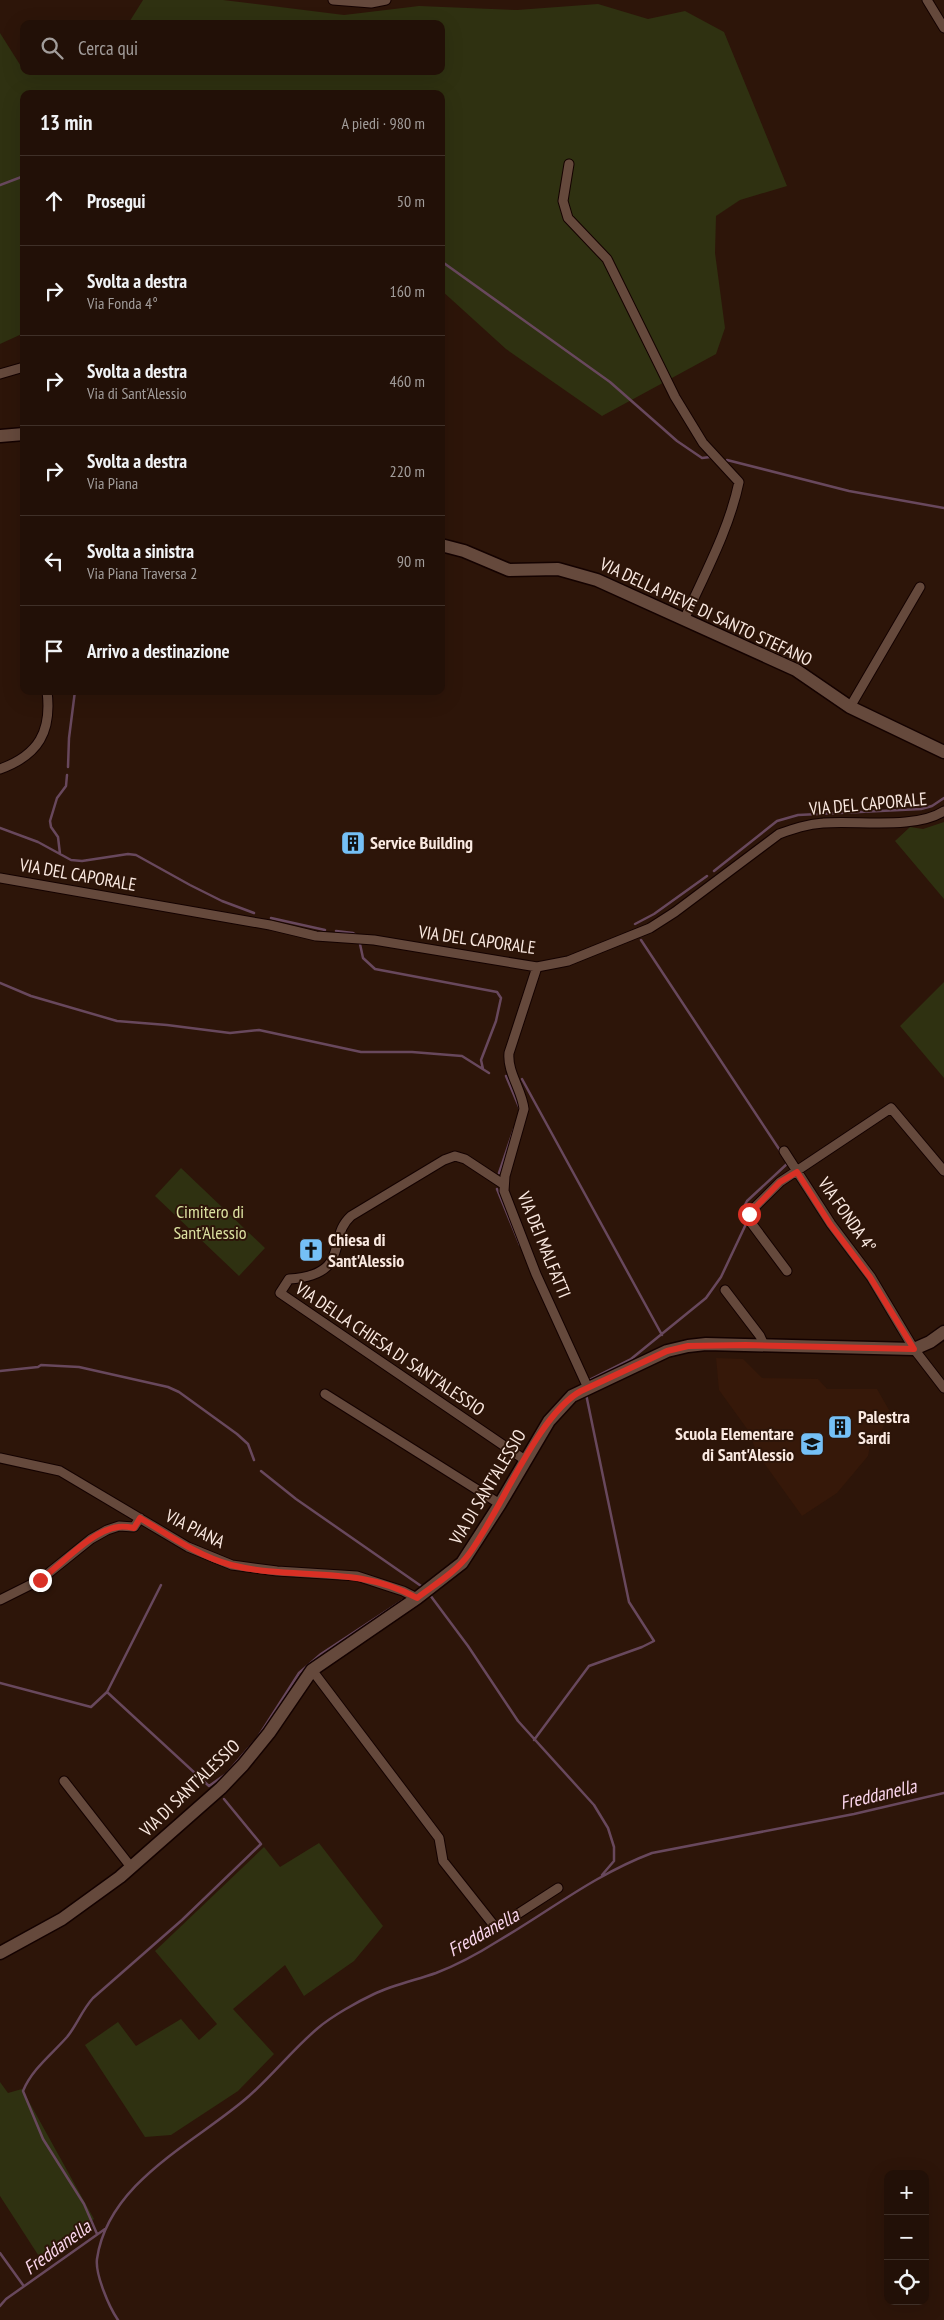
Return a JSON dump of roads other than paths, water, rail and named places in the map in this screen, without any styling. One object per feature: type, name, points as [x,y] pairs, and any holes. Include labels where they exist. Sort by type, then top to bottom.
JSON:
[{"type":"street","points":[[333,0],[371,3],[386,0]]},
{"type":"street","points":[[927,0],[944,28]]},
{"type":"street","points":[[569,164],[563,201],[568,218],[608,259],[675,397],[702,443],[739,482],[735,501],[718,545],[684,620]]},
{"type":"street","points":[[0,374],[20,368]]},
{"type":"street","points":[[0,436],[20,434]]},
{"type":"street","name":"VIA DELLA PIEVE DI SANTO STEFANO","points":[[445,545],[509,570],[558,569],[583,575],[796,670],[850,707],[944,752]]},
{"type":"street","points":[[850,707],[920,587]]},
{"type":"street","points":[[0,769],[21,759],[44,735],[49,709],[47,695]]},
{"type":"street","name":"VIA DEL CAPORALE","points":[[0,878],[270,925],[316,936],[374,940],[537,967],[568,961],[650,928],[675,912],[778,834],[796,827],[824,822],[904,821],[928,818],[944,810]]},
{"type":"street","name":"VIA DEI MALFATTI","points":[[537,967],[508,1052],[508,1062],[523,1099],[524,1110],[503,1184],[536,1274],[585,1385]]},
{"type":"street","points":[[787,1271],[751,1222],[749,1214],[756,1204],[780,1182],[891,1108],[944,1171]]},
{"type":"street","name":"VIA FONDA 4°","points":[[784,1151],[830,1224],[870,1277],[914,1349],[944,1388]]},
{"type":"street","name":"VIA DELLA CHIESA DI SANT'ALESSIO","points":[[503,1184],[465,1159],[455,1156],[444,1160],[350,1216],[340,1230],[334,1256],[320,1272],[289,1279],[280,1293],[525,1460]]},
{"type":"street","points":[[725,1290],[760,1336],[764,1345]]},
{"type":"street","name":"VIA DI SANT'ALESSIO","points":[[0,1953],[62,1919],[131,1868],[221,1788],[243,1765],[269,1733],[312,1670],[417,1598],[462,1563],[500,1504],[549,1421],[585,1385],[680,1347],[706,1344],[914,1349],[930,1342],[944,1332]]},
{"type":"street","points":[[325,1394],[500,1504]]},
{"type":"street","name":"VIA PIANA","points":[[0,1458],[60,1471],[188,1547],[232,1565],[277,1571],[357,1576],[403,1591],[417,1598]]},
{"type":"street","points":[[0,1600],[40,1580],[91,1539],[119,1526],[134,1528],[140,1518]]},
{"type":"street","points":[[312,1670],[439,1838],[443,1861],[496,1928],[558,1888]]},
{"type":"street","points":[[64,1781],[131,1868]]},
{"type":"waterway","points":[[0,185],[20,178]]},
{"type":"waterway","points":[[445,264],[610,382],[677,441],[702,458],[710,457]]},
{"type":"waterway","points":[[727,460],[849,491],[944,508]]},
{"type":"waterway","points":[[68,767],[69,738],[74,695]]},
{"type":"waterway","points":[[60,854],[58,837],[51,827],[50,821],[57,798],[66,786],[67,775]]},
{"type":"waterway","points":[[714,871],[777,821],[798,815],[921,809],[932,806],[944,798]]},
{"type":"waterway","points":[[0,828],[38,842],[71,860],[82,861],[128,854],[136,855],[222,901],[254,913]]},
{"type":"waterway","points":[[635,924],[654,914],[707,876]]},
{"type":"waterway","points":[[271,918],[325,930]]},
{"type":"waterway","points":[[336,931],[356,935]]},
{"type":"waterway","points":[[641,940],[781,1152]]},
{"type":"waterway","points":[[360,944],[363,958],[375,969],[497,992],[501,998],[496,1021],[481,1060],[483,1069]]},
{"type":"waterway","points":[[0,983],[31,996],[117,1021],[230,1033],[259,1030],[361,1052],[412,1052],[462,1056],[489,1073]]},
{"type":"waterway","points":[[506,1076],[520,1109]]},
{"type":"waterway","points":[[522,1079],[662,1335]]},
{"type":"waterway","points":[[499,1173],[514,1129]]},
{"type":"waterway","points":[[587,1381],[631,1359],[706,1298],[721,1277],[746,1224],[742,1212],[747,1201],[788,1163]]},
{"type":"waterway","points":[[497,1189],[520,1245]]},
{"type":"waterway","points":[[0,1371],[38,1367],[41,1365],[79,1367],[168,1387],[179,1392],[237,1434],[248,1444],[254,1460]]},
{"type":"waterway","points":[[534,1740],[589,1666],[654,1641],[629,1602],[586,1394]]},
{"type":"waterway","points":[[261,1471],[296,1499],[424,1588]]},
{"type":"waterway","points":[[0,1683],[91,1707],[107,1692],[161,1585]]},
{"type":"waterway","points":[[430,1595],[468,1646],[518,1721],[594,1805],[608,1828],[614,1847],[614,1861],[602,1875]]},
{"type":"waterway","points":[[107,1692],[209,1786],[226,1774],[258,1737],[299,1673],[321,1654],[403,1600]]},
{"type":"waterway","name":"Freddanella","points":[[118,2320],[103,2290],[97,2265],[105,2231],[118,2207],[136,2185],[158,2165],[249,2096],[309,2036],[337,2014],[381,1991],[436,1973],[468,1958],[592,1882],[652,1853],[854,1814],[944,1793]]},
{"type":"waterway","points":[[97,2234],[84,2204],[43,2139],[23,2091],[37,2069],[71,2032],[93,1998],[182,1920],[261,1844],[224,1799]]},
{"type":"waterway","name":"Freddanella","points":[[0,2306],[6,2299],[105,2229]]},
{"type":"waterway","points":[[0,2253],[23,2285]]},
{"type":"place","name":"Service Building","points":[[353,843]]},
{"type":"place","name":"Chiesa di Sant'Alessio","points":[[311,1250]]},
{"type":"place","name":"Palestra Sardi","points":[[840,1427]]},
{"type":"place","name":"Scuola Elementare di Sant'Alessio","points":[[812,1444]]},
{"type":"park label","name":"Cimitero di Sant'Alessio","points":[[210,1222]]}]
